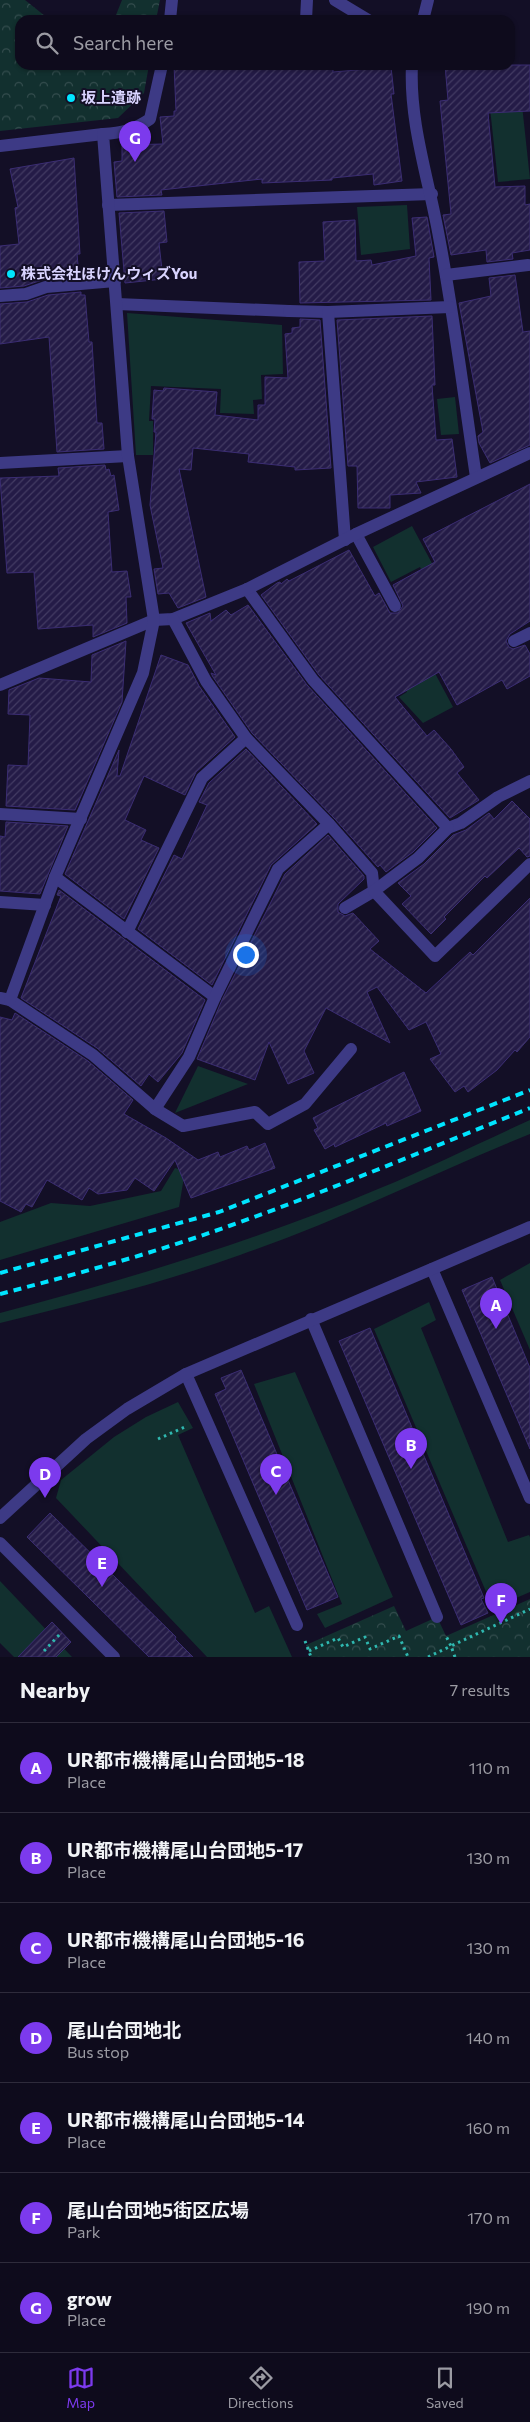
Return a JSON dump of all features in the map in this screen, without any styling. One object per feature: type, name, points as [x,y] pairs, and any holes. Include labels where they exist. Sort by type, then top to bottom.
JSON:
[{"type":"street","points":[[170,15],[172,0]]},
{"type":"street","points":[[306,15],[307,0]]},
{"type":"street","points":[[335,0],[360,15]]},
{"type":"street","points":[[424,15],[428,0]]},
{"type":"street","points":[[0,146],[123,133],[136,128],[150,119],[161,70]]},
{"type":"street","points":[[412,70],[411,84],[423,171],[432,194],[476,477]]},
{"type":"street","points":[[104,134],[128,456],[154,620],[142,673],[5,999],[93,1056],[154,1109],[183,1126],[255,1112],[268,1124],[305,1104],[351,1049]]},
{"type":"street","points":[[108,205],[432,194]]},
{"type":"street","points":[[446,275],[530,268]]},
{"type":"street","points":[[0,296],[26,294],[46,287],[115,280]]},
{"type":"street","points":[[117,304],[328,312],[450,307]]},
{"type":"street","points":[[328,312],[351,537],[395,606]]},
{"type":"street","points":[[0,685],[154,620],[173,619],[247,589],[476,477],[530,454]]},
{"type":"street","points":[[0,463],[128,456]]},
{"type":"street","points":[[247,589],[313,680],[448,828]]},
{"type":"street","points":[[173,619],[206,681],[246,738],[329,824],[372,874],[374,891],[434,956],[530,864]]},
{"type":"street","points":[[514,641],[530,633]]},
{"type":"street","points":[[127,932],[202,778],[246,738]]},
{"type":"street","points":[[345,908],[374,891],[418,858],[448,828],[461,823],[498,797],[530,781]]},
{"type":"street","points":[[0,814],[81,819]]},
{"type":"street","points":[[154,1109],[189,1057],[215,997],[278,870],[329,824]]},
{"type":"street","points":[[55,877],[215,997]]},
{"type":"street","points":[[0,902],[45,905]]},
{"type":"street","points":[[0,1518],[86,1439],[127,1409],[186,1374],[310,1319],[432,1270],[530,1227]]},
{"type":"street","points":[[432,1270],[530,1498]]},
{"type":"street","points":[[310,1319],[437,1618]]},
{"type":"street","points":[[186,1374],[298,1624]]},
{"type":"street","points":[[0,1543],[114,1657]]},
{"type":"path","points":[[158,1439],[206,1418]]},
{"type":"path","points":[[428,1657],[530,1609]]},
{"type":"path","points":[[309,1651],[338,1638],[343,1647],[365,1638],[370,1649],[399,1636],[408,1657]]},
{"type":"path","points":[[450,1646],[455,1657]]},
{"type":"green space","points":[[0,0],[25,0],[44,15],[15,15],[15,70],[148,70],[144,93],[118,118],[0,131]]},
{"type":"green space","points":[[122,0],[160,0],[157,15],[116,15]]},
{"type":"green space","points":[[489,99],[522,105],[530,179],[498,182]]},
{"type":"green space","points":[[407,205],[410,249],[361,255],[357,207]]},
{"type":"green space","points":[[127,313],[282,325],[283,374],[261,375],[262,399],[253,400],[254,414],[220,413],[221,389],[151,386],[149,421],[153,421],[153,455],[136,455]]},
{"type":"green space","points":[[455,397],[459,434],[441,435],[437,399]]},
{"type":"green space","points":[[412,526],[442,582],[431,588],[420,567],[391,582],[373,547]]},
{"type":"green space","points":[[430,664],[453,707],[423,723],[399,697],[407,692],[400,681]]},
{"type":"green space","points":[[198,1066],[248,1084],[175,1113]]},
{"type":"green space","points":[[530,1120],[530,1134],[277,1242],[151,1284],[0,1323],[0,1313],[144,1273],[239,1242],[332,1208],[416,1173]]},
{"type":"green space","points":[[175,1168],[185,1171],[179,1207],[0,1260],[0,1222],[51,1203],[90,1206],[161,1191]]},
{"type":"green space","points":[[530,1263],[530,1350],[500,1280]]},
{"type":"green space","points":[[429,1302],[436,1320],[421,1328],[508,1542],[529,1535],[530,1537],[530,1592],[493,1608],[374,1329]]},
{"type":"green space","points":[[295,1372],[393,1597],[325,1628],[317,1614],[342,1604],[254,1384]]},
{"type":"green space","points":[[178,1402],[193,1428],[178,1435],[255,1613],[269,1606],[292,1657],[207,1657],[56,1498],[61,1480],[114,1437],[146,1417]]},
{"type":"green space","points":[[0,1581],[72,1657],[14,1657],[0,1643]]},
{"type":"green space","points":[[530,1599],[530,1657],[311,1657],[306,1645],[394,1606],[406,1631],[437,1617],[446,1636]]},
{"type":"building","points":[[515,65],[530,65],[530,111],[488,113],[495,187],[525,186],[525,205],[530,204],[530,250],[512,253],[513,259],[487,262],[486,250],[451,255],[443,215],[451,214],[440,101],[448,100],[445,70],[515,70]]},
{"type":"building","points":[[174,70],[333,70],[333,72],[391,70],[394,94],[391,94],[402,181],[374,185],[373,174],[332,178],[332,180],[262,183],[262,179],[161,190],[162,195],[117,197],[114,162],[122,161],[122,145],[163,144],[160,117],[174,116],[174,111],[176,111]]},
{"type":"building","points":[[74,158],[80,254],[77,254],[79,276],[45,279],[24,286],[0,288],[0,246],[19,244],[15,208],[18,207],[10,169]]},
{"type":"building","points":[[164,211],[167,242],[159,243],[163,279],[125,283],[119,213]]},
{"type":"building","points":[[427,217],[434,257],[429,258],[431,300],[300,303],[299,262],[325,261],[323,222],[355,220],[356,261],[371,260],[372,265],[416,256],[412,218]]},
{"type":"building","points":[[515,275],[523,332],[530,331],[530,445],[490,463],[479,443],[478,436],[483,432],[459,303],[491,296],[489,278]]},
{"type":"building","points":[[81,292],[81,295],[85,295],[89,342],[92,342],[97,423],[102,423],[104,449],[57,452],[49,337],[0,344],[0,304],[27,302],[48,295]]},
{"type":"building","points":[[432,316],[435,385],[432,385],[436,440],[452,439],[457,477],[416,482],[421,493],[390,495],[390,508],[358,508],[357,466],[348,466],[337,320]]},
{"type":"building","points":[[300,319],[320,320],[331,468],[295,470],[295,467],[248,462],[249,454],[193,448],[191,470],[179,469],[206,597],[178,608],[169,593],[158,594],[154,569],[163,568],[150,505],[156,432],[154,432],[155,419],[152,419],[154,390],[163,391],[164,388],[217,392],[215,415],[258,420],[258,405],[265,405],[265,377],[288,378],[285,334],[292,333],[292,328],[300,327]]},
{"type":"building","points":[[105,465],[106,470],[109,469],[111,476],[114,475],[119,510],[108,512],[112,572],[127,571],[131,597],[126,597],[127,623],[93,637],[93,625],[38,629],[34,572],[7,573],[0,478],[59,476],[58,468]]},
{"type":"building","points":[[530,484],[530,621],[510,634],[506,641],[509,647],[513,649],[525,645],[530,654],[530,676],[507,689],[502,680],[457,705],[439,672],[395,697],[427,736],[434,730],[451,749],[464,767],[457,773],[479,800],[450,818],[319,675],[261,595],[277,583],[280,582],[281,584],[287,579],[289,581],[349,550],[375,596],[379,593],[390,613],[398,613],[403,606],[393,585],[435,562],[423,539]]},
{"type":"building","points":[[248,605],[307,685],[437,828],[413,852],[386,872],[380,865],[378,867],[335,819],[252,733],[213,677],[211,673],[216,675],[186,623],[210,613],[211,621],[226,610],[231,615]]},
{"type":"building","points":[[126,641],[122,702],[75,810],[6,806],[8,765],[28,766],[30,715],[8,714],[9,690],[39,678],[91,682],[92,655]]},
{"type":"building","points":[[161,655],[188,665],[199,686],[235,737],[196,772],[185,795],[144,776],[125,820],[146,830],[141,840],[159,848],[124,919],[65,874],[119,750],[117,776],[120,776]]},
{"type":"building","points":[[246,749],[317,824],[271,865],[212,985],[138,929],[174,855],[182,859],[207,805],[199,802],[209,783]]},
{"type":"building","points":[[512,801],[530,819],[530,856],[527,857],[519,848],[487,878],[485,876],[444,917],[446,919],[431,934],[402,904],[411,896],[398,883],[424,864],[453,835],[466,830],[489,813],[494,819]]},
{"type":"building","points":[[6,822],[68,826],[40,894],[0,891],[0,836],[5,837]]},
{"type":"building","points":[[328,835],[364,876],[364,879],[338,904],[338,912],[345,916],[353,913],[379,941],[370,949],[426,993],[470,952],[473,955],[530,898],[530,1037],[497,1070],[468,1092],[464,1086],[455,1092],[430,1059],[441,1054],[426,1022],[409,1030],[377,987],[367,992],[390,1043],[326,1008],[304,1051],[314,1073],[288,1084],[269,1042],[255,1080],[197,1059],[222,1000],[285,874]]},
{"type":"building","points":[[59,890],[205,1000],[182,1053],[158,1082],[149,1074],[141,1086],[97,1048],[21,998],[61,896],[57,895]]},
{"type":"building","points":[[15,1013],[88,1061],[133,1100],[124,1114],[166,1138],[198,1160],[218,1152],[220,1157],[247,1146],[249,1150],[265,1143],[275,1168],[191,1198],[175,1160],[154,1191],[135,1178],[127,1190],[98,1194],[89,1188],[82,1200],[47,1180],[32,1207],[26,1204],[21,1212],[0,1201],[0,1017],[12,1020]]},
{"type":"building","points":[[404,1072],[421,1111],[387,1126],[386,1123],[335,1147],[334,1144],[325,1149],[314,1130],[318,1128],[313,1118]]},
{"type":"building","points":[[492,1277],[530,1368],[530,1449],[462,1290]]},
{"type":"building","points":[[370,1328],[484,1598],[481,1599],[488,1613],[461,1625],[339,1341]]},
{"type":"building","points":[[241,1370],[338,1597],[307,1610],[215,1394],[226,1389],[221,1378]]},
{"type":"building","points":[[50,1513],[176,1637],[175,1639],[193,1657],[149,1657],[27,1537]]},
{"type":"building","points":[[52,1622],[71,1642],[56,1657],[18,1657]]},
{"type":"railway","points":[[0,1273],[219,1212],[530,1090]]},
{"type":"railway","points":[[0,1294],[115,1263],[229,1226],[343,1183],[530,1108]]},
{"type":"place","name":"坂上遺跡","points":[[71,98]]},
{"type":"place","name":"grow","points":[[135,162]]},
{"type":"place","name":"株式会社ほけんウィズYou","points":[[11,274]]},
{"type":"place","name":"UR都市機構尾山台団地5-18","points":[[496,1329]]},
{"type":"place","name":"UR都市機構尾山台団地5-17","points":[[411,1469]]},
{"type":"place","name":"UR都市機構尾山台団地5-16","points":[[276,1495]]},
{"type":"place","name":"尾山台団地北","points":[[45,1498]]},
{"type":"place","name":"UR都市機構尾山台団地5-14","points":[[102,1587]]},
{"type":"place","name":"尾山台団地5街区広場","points":[[501,1624]]}]
